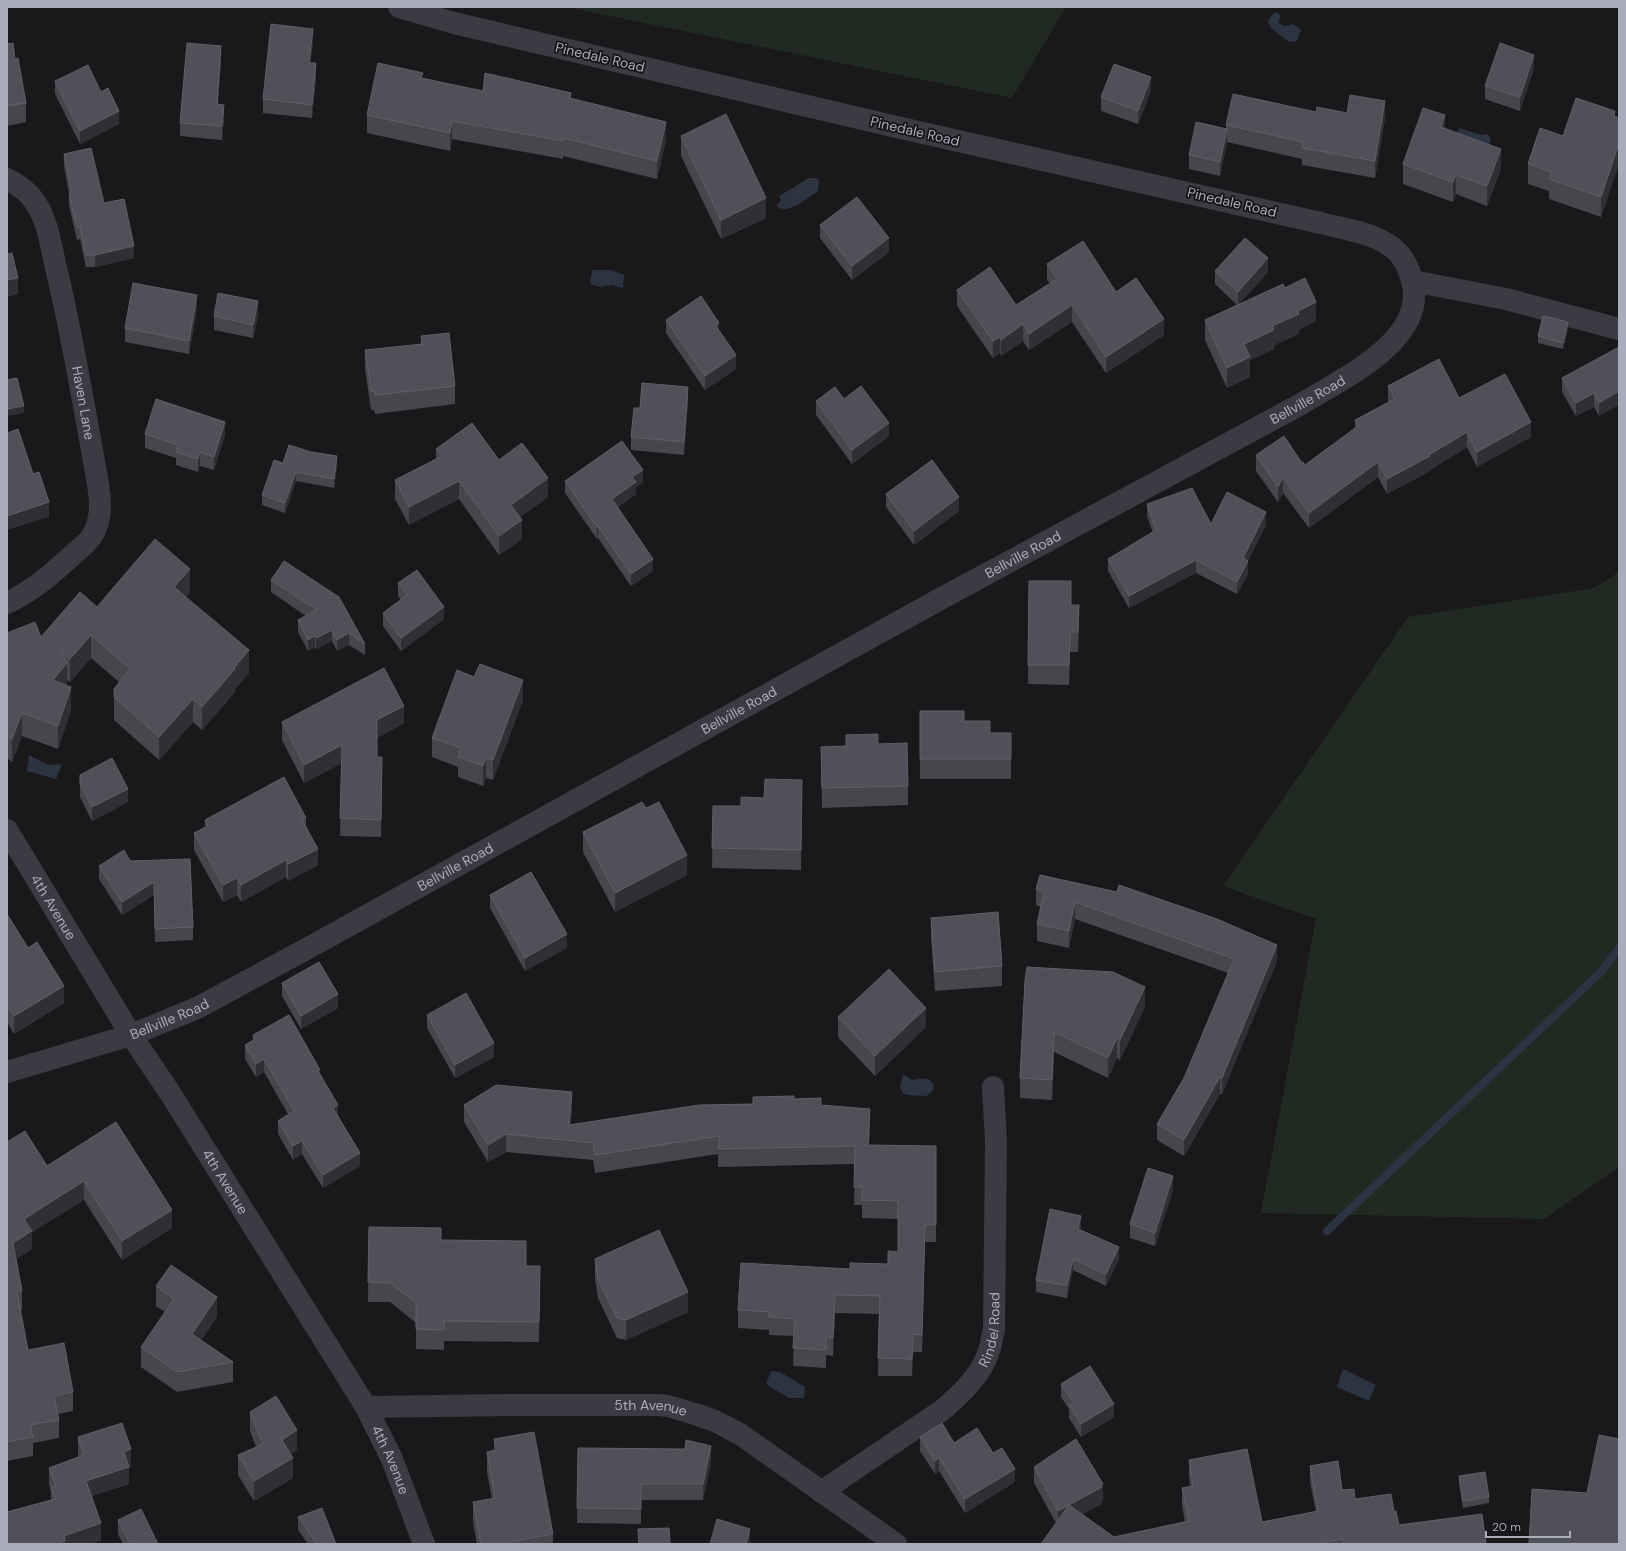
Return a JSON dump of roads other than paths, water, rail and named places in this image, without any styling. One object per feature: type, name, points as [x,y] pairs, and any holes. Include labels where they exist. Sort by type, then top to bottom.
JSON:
[{"type":"street","name":"Pinedale Road","points":[[398,7],[454,23],[901,128],[1356,232],[1380,240],[1397,250],[1408,267],[1413,281]]},
{"type":"street","name":"Haven Lane","points":[[7,179],[27,191],[31,196],[41,213],[47,230],[62,294],[98,478],[100,503],[99,518],[94,534],[37,586],[7,603]]},
{"type":"street","points":[[1413,281],[1506,299],[1619,330]]},
{"type":"street","name":"Bellville Road","points":[[7,1072],[131,1035],[197,1008],[310,947],[744,706],[1294,407],[1348,376],[1375,358],[1399,335],[1410,317],[1414,299],[1413,281]]},
{"type":"street","name":"4th Avenue","points":[[7,830],[131,1035],[170,1094],[366,1407],[392,1458],[424,1544]]},
{"type":"street","name":"Rindel Road","points":[[822,1492],[941,1411],[955,1400],[981,1370],[989,1351],[994,1330],[996,1142],[993,1087]]},
{"type":"street","name":"5th Avenue","points":[[366,1407],[509,1405],[668,1406],[715,1421],[740,1434],[896,1544]]},
{"type":"water","points":[[1276,12],[1281,16],[1278,22],[1280,24],[1285,26],[1293,24],[1301,30],[1297,41],[1289,42],[1272,29],[1268,22],[1270,17]]},
{"type":"water","points":[[1459,128],[1481,135],[1487,134],[1491,138],[1487,151],[1455,138]]},
{"type":"water","points":[[809,178],[816,178],[819,181],[818,191],[792,207],[781,209],[776,206],[781,200],[779,196]]},
{"type":"water","points":[[592,270],[611,270],[624,275],[623,288],[612,285],[600,287],[590,284]]},
{"type":"water","points":[[29,755],[48,765],[62,764],[56,779],[27,771]]},
{"type":"water","points":[[903,1075],[912,1080],[929,1080],[932,1082],[934,1089],[927,1096],[904,1094],[900,1088]]},
{"type":"water","points":[[1343,1369],[1376,1385],[1369,1401],[1337,1387]]},
{"type":"water","points":[[771,1371],[780,1372],[805,1387],[804,1398],[789,1398],[766,1384]]},
{"type":"waterway","points":[[1327,1231],[1602,971],[1619,948]]}]
